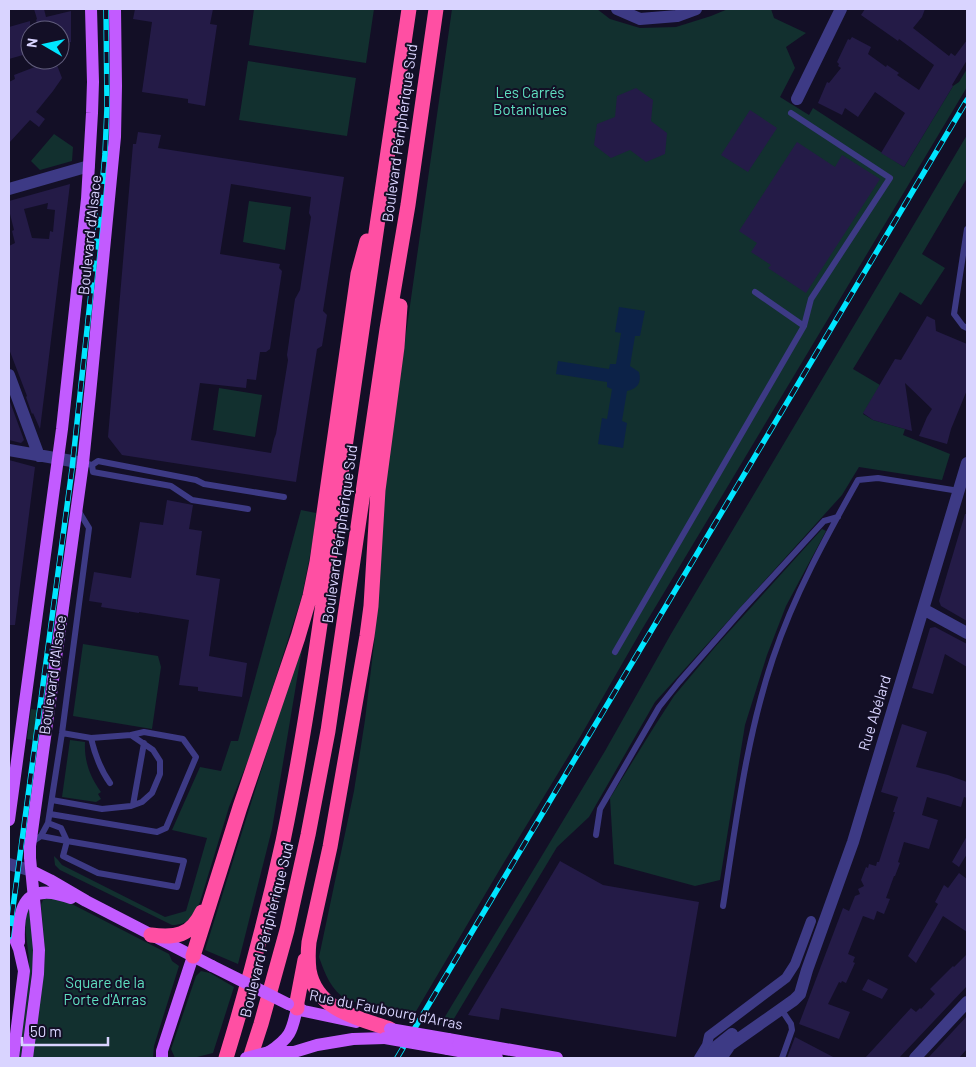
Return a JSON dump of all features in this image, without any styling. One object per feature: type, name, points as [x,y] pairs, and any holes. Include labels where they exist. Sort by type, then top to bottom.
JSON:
[{"type":"highway","name":"Boulevard Périphérique Sud","points":[[226,1058],[249,983],[294,782],[322,608],[408,9]]},
{"type":"highway","name":"Boulevard Périphérique Sud","points":[[250,1058],[262,1024],[287,930],[320,778],[386,336],[408,205],[436,9]]},
{"type":"highway","points":[[193,956],[310,596],[358,274],[381,199]]},
{"type":"highway","points":[[292,1006],[297,1002],[330,847],[368,627],[378,490],[397,347],[408,205]]},
{"type":"highway","points":[[151,934],[179,935],[190,929],[198,919],[224,844],[240,807]]},
{"type":"highway","points":[[309,942],[308,960],[310,973],[316,988],[325,1000],[340,1010],[387,1033]]},
{"type":"main road","name":"Boulevard d'Alsace","points":[[9,820],[58,459],[81,247],[89,166],[92,82],[91,9]]},
{"type":"main road","name":"Boulevard d'Alsace","points":[[27,1058],[40,950],[30,854],[36,839],[76,508],[87,464],[114,159],[116,86],[115,9]]},
{"type":"main road","name":"Rue du Faubourg d'Arras","points":[[32,871],[86,901],[292,1006],[387,1033],[448,1044],[557,1058]]},
{"type":"main road","points":[[13,1058],[23,976],[19,942],[19,920],[24,904],[35,895],[51,893],[86,901]]},
{"type":"main road","points":[[11,931],[21,955]]},
{"type":"main road","points":[[162,1058],[162,1051],[193,956]]},
{"type":"main road","points":[[269,1052],[288,1036],[293,1026],[292,1006]]},
{"type":"main road","name":"Rue du Faubourg d'Arras","points":[[246,1058],[269,1052],[302,1054],[317,1045],[387,1033]]},
{"type":"main road","name":"Rue du Faubourg d'Arras","points":[[448,1044],[498,1058]]},
{"type":"street","points":[[617,9],[640,19],[677,16],[696,9]]},
{"type":"street","points":[[797,100],[841,9]]},
{"type":"street","points":[[9,189],[89,166]]},
{"type":"street","points":[[9,375],[39,456]]},
{"type":"street","points":[[9,450],[87,464]]},
{"type":"street","name":"Rue Abélard","points":[[722,1058],[730,1045],[800,994],[853,842],[967,463]]},
{"type":"street","points":[[923,609],[967,633]]},
{"type":"street","points":[[9,864],[32,871]]},
{"type":"street","points":[[699,1058],[709,1036],[786,978],[795,964],[811,921]]},
{"type":"street","name":"Rue Abélard","points":[[710,1058],[717,1046],[726,1038],[794,990],[801,982],[807,970]]},
{"type":"street","points":[[914,1058],[967,1002]]},
{"type":"lane","points":[[615,652],[804,326],[811,299],[890,178],[790,115],[797,100]]},
{"type":"lane","points":[[967,229],[954,314],[963,326],[967,328]]},
{"type":"lane","points":[[755,292],[804,326]]},
{"type":"lane","points":[[248,509],[192,500],[171,486],[93,472],[87,464],[98,461],[196,480],[204,484],[284,497]]},
{"type":"lane","points":[[723,906],[749,744],[763,689],[791,611],[812,564],[858,480],[878,478],[958,491]]},
{"type":"lane","name":"Boulevard d'Alsace","points":[[36,839],[48,823],[50,814],[89,528],[76,508]]},
{"type":"lane","points":[[596,835],[600,809],[659,707],[730,624],[824,521],[838,517]]},
{"type":"lane","points":[[50,814],[157,832],[166,828],[196,757],[183,739],[144,732],[131,735],[91,738],[62,733]]},
{"type":"lane","points":[[52,800],[102,809],[142,802],[152,792],[160,774],[160,761],[153,750],[131,735]]},
{"type":"lane","points":[[91,738],[95,757],[101,771],[110,783]]},
{"type":"lane","points":[[133,805],[144,743]]},
{"type":"lane","points":[[36,839],[67,841],[184,861],[177,887],[98,873],[63,856],[67,841],[61,828],[48,823]]},
{"type":"lane","points":[[781,1009],[791,1024],[792,1030],[782,1058]]},
{"type":"green space","points":[[254,9],[374,9],[366,63],[249,45]]},
{"type":"green space","name":"Les Carrés Botaniques","points":[[452,9],[597,9],[610,19],[640,28],[676,27],[728,9],[771,9],[774,18],[806,33],[786,47],[795,68],[780,97],[809,115],[813,108],[904,167],[953,86],[959,82],[967,69],[967,87],[412,1018],[347,1000],[333,986],[326,975],[319,957],[354,791],[365,720],[374,644],[386,475]]},
{"type":"green space","points":[[248,61],[356,78],[347,136],[239,120]]},
{"type":"green space","points":[[54,134],[73,147],[72,161],[40,170],[31,161]]},
{"type":"green space","points":[[967,135],[967,178],[922,254],[945,268],[921,305],[900,292],[853,369],[880,385],[863,414],[873,420],[905,429],[903,435],[950,454],[942,480],[859,467],[842,495],[655,702],[589,817],[557,847],[449,1027],[440,1025],[605,751],[671,634]]},
{"type":"green space","points":[[249,201],[291,207],[285,250],[243,242]]},
{"type":"green space","points":[[219,388],[262,395],[255,437],[213,430]]},
{"type":"green space","points":[[301,510],[316,513],[313,540],[302,596],[249,758],[229,807],[200,902],[190,919],[178,925],[172,925],[60,870],[55,865],[54,856],[62,865],[165,917],[186,911],[207,838],[172,830],[200,767],[221,771],[231,741],[238,741]]},
{"type":"green space","points":[[822,529],[826,531],[786,606],[767,655],[745,725],[720,880],[695,886],[614,864],[610,798],[654,727],[674,696],[716,646]]},
{"type":"green space","points":[[305,631],[272,829],[238,964],[205,950]]},
{"type":"green space","points":[[83,644],[158,656],[161,667],[152,729],[73,716]]},
{"type":"green space","points":[[31,709],[44,711],[39,741],[27,739]]},
{"type":"green space","points":[[70,740],[85,742],[88,769],[101,792],[98,794],[101,799],[96,802],[62,797]]},
{"type":"green space","name":"Square de la Porte d'Arras","points":[[48,897],[66,901],[169,954],[172,961],[179,966],[154,1046],[153,1058],[32,1058],[44,971],[45,951],[41,905],[43,900]]},
{"type":"green space","points":[[29,909],[33,932],[33,964],[21,1058],[17,1057],[29,969],[25,919],[26,912]]},
{"type":"green space","points":[[201,971],[210,973],[234,987],[213,1053],[193,1058],[175,1058],[171,1049],[196,976]]},
{"type":"water","points":[[619,307],[645,311],[640,336],[635,336],[630,366],[639,372],[640,379],[634,389],[627,391],[622,421],[627,423],[623,448],[598,444],[602,418],[607,419],[612,389],[607,387],[607,382],[556,374],[558,361],[609,369],[610,364],[616,364],[621,333],[615,332]]},
{"type":"building","points":[[34,9],[44,9],[46,17],[71,11],[71,42],[70,20],[37,19]]},
{"type":"building","points":[[135,9],[213,9],[210,24],[217,25],[205,106],[188,103],[188,99],[142,92],[152,22],[133,19]]},
{"type":"building","points":[[865,9],[925,9],[922,17],[913,28],[949,56],[951,53],[955,56],[967,40],[967,60],[904,167],[881,153],[905,113],[875,92],[858,117],[845,108],[842,115],[818,103],[827,82],[829,83],[841,68],[837,62],[848,39],[850,40],[852,37],[871,47],[868,54],[886,67],[887,65],[899,73],[897,75],[919,90],[934,65],[899,39],[898,41],[861,15]]},
{"type":"building","points":[[20,24],[20,56],[9,59],[9,27]]},
{"type":"building","points":[[27,70],[59,70],[62,78],[36,112],[45,119],[39,127],[30,120],[9,143],[9,82],[15,79],[14,75]]},
{"type":"building","points":[[636,88],[653,100],[651,121],[667,133],[665,154],[646,162],[630,150],[611,158],[594,145],[597,124],[615,117],[617,96]]},
{"type":"building","points":[[750,110],[777,128],[748,172],[721,155]]},
{"type":"building","points":[[138,132],[161,135],[158,148],[344,177],[323,311],[327,315],[322,346],[317,349],[296,482],[122,455],[108,437],[133,144],[136,144]],"holes":[[[231,184],[311,197],[309,213],[311,217],[300,290],[295,299],[287,355],[288,360],[276,434],[271,453],[191,440],[200,383],[246,388],[247,379],[256,380],[260,352],[266,352],[270,349],[282,271],[279,268],[280,264],[220,254]]]},
{"type":"building","points":[[797,142],[835,167],[842,155],[880,179],[806,293],[768,268],[771,265],[751,252],[757,243],[739,231]]},
{"type":"building","points":[[70,184],[40,429],[32,414],[9,349],[9,246],[15,243],[9,201]],"holes":[[[48,203],[47,209],[55,210],[53,232],[50,231],[49,239],[32,238],[24,209]]]},
{"type":"building","points":[[927,316],[935,320],[936,331],[967,344],[967,390],[947,444],[919,436],[932,409],[905,383],[912,431],[873,420],[863,413],[895,359],[901,360]]},
{"type":"building","points":[[9,399],[24,440],[21,443],[9,440]]},
{"type":"building","points":[[9,460],[35,467],[15,625],[9,625]]},
{"type":"building","points":[[167,500],[193,505],[189,529],[202,531],[196,575],[220,579],[209,656],[247,663],[242,697],[198,691],[198,687],[179,685],[189,620],[101,607],[102,603],[89,601],[94,572],[131,578],[140,522],[163,525]]},
{"type":"building","points":[[965,514],[967,514],[967,621],[941,606],[939,601]]},
{"type":"building","points":[[935,627],[967,644],[967,667],[945,654],[933,694],[912,688],[930,628]]},
{"type":"building","points":[[902,724],[927,732],[916,767],[967,782],[967,798],[964,797],[961,807],[927,797],[922,815],[938,820],[929,849],[904,842],[898,862],[900,863],[886,898],[890,899],[884,914],[877,911],[874,920],[863,916],[848,954],[855,957],[853,962],[855,963],[846,983],[839,982],[828,1004],[850,1012],[839,1039],[799,1024],[843,908],[849,911],[855,896],[860,894],[858,889],[864,886],[861,880],[866,867],[868,868],[869,864],[876,866],[877,862],[879,862],[898,797],[881,792]]},
{"type":"building","points":[[967,836],[967,854],[959,867],[952,862]]},
{"type":"building","points":[[560,861],[603,885],[699,902],[676,1037],[501,1008],[499,1020],[468,1015]]},
{"type":"building","points":[[959,873],[967,879],[967,932],[943,916],[916,963],[908,956],[938,904],[935,902],[944,885],[948,888]]},
{"type":"building","points":[[967,954],[967,986],[899,1058],[865,1058],[911,1008],[916,1012],[921,1009],[935,994],[930,989]]},
{"type":"building","points":[[868,979],[888,989],[882,999],[862,990]]},
{"type":"building","points":[[967,1016],[967,1049],[959,1058],[928,1058]]},
{"type":"building","points":[[795,1037],[835,1058],[787,1058]]},
{"type":"railway","points":[[9,937],[72,469],[100,209],[107,107],[106,9]]},
{"type":"railway","points":[[397,1058],[967,100]]}]
